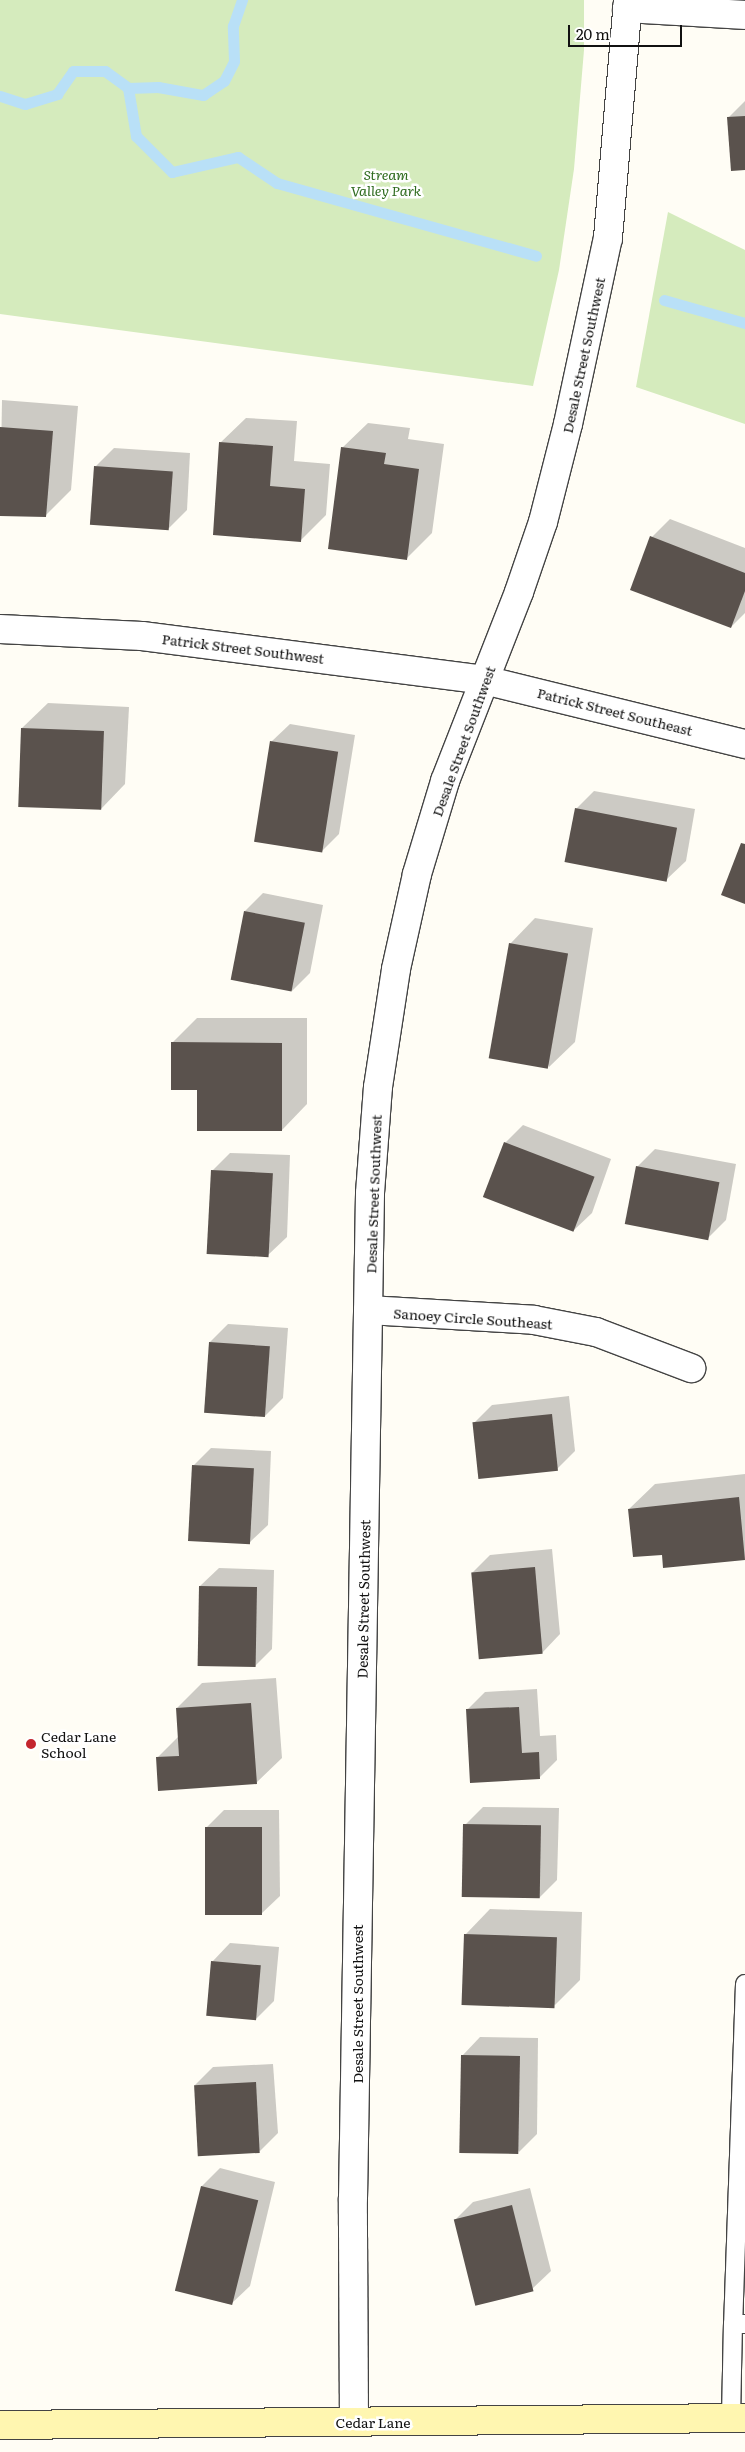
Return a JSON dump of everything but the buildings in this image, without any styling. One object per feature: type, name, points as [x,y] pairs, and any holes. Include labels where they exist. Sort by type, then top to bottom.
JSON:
[{"type":"main road","name":"Cedar Lane","points":[[0,2425],[738,2418]]},
{"type":"street","points":[[628,4],[745,16]]},
{"type":"street","name":"Desale Street Southwest","points":[[354,2422],[353,2198],[370,1193],[378,1087],[396,969],[417,874],[445,781],[543,522],[568,424],[609,230],[628,4]]},
{"type":"street","name":"Patrick Street Southwest","points":[[0,629],[142,636],[484,680]]},
{"type":"street","name":"Patrick Street Southeast","points":[[484,680],[745,744]]},
{"type":"street","name":"Sanoey Circle Southeast","points":[[368,1310],[534,1320],[596,1332],[691,1368]]},
{"type":"lane","points":[[738,2418],[745,1984]]},
{"type":"green space","name":"Stream Valley Park","points":[[0,0],[584,0],[584,50],[574,169],[559,270],[533,386],[0,314]]},
{"type":"green space","points":[[668,212],[745,250],[745,424],[636,387]]},
{"type":"waterway","points":[[0,96],[25,104],[57,94],[73,71],[105,71],[128,88],[158,87],[203,95],[224,81],[234,61],[233,26],[242,0]]},
{"type":"waterway","points":[[128,88],[136,136],[172,172],[238,157],[277,183],[536,256]]},
{"type":"waterway","points":[[664,300],[745,323]]},
{"type":"place","name":"Cedar Lane School","points":[[31,1744]]}]
